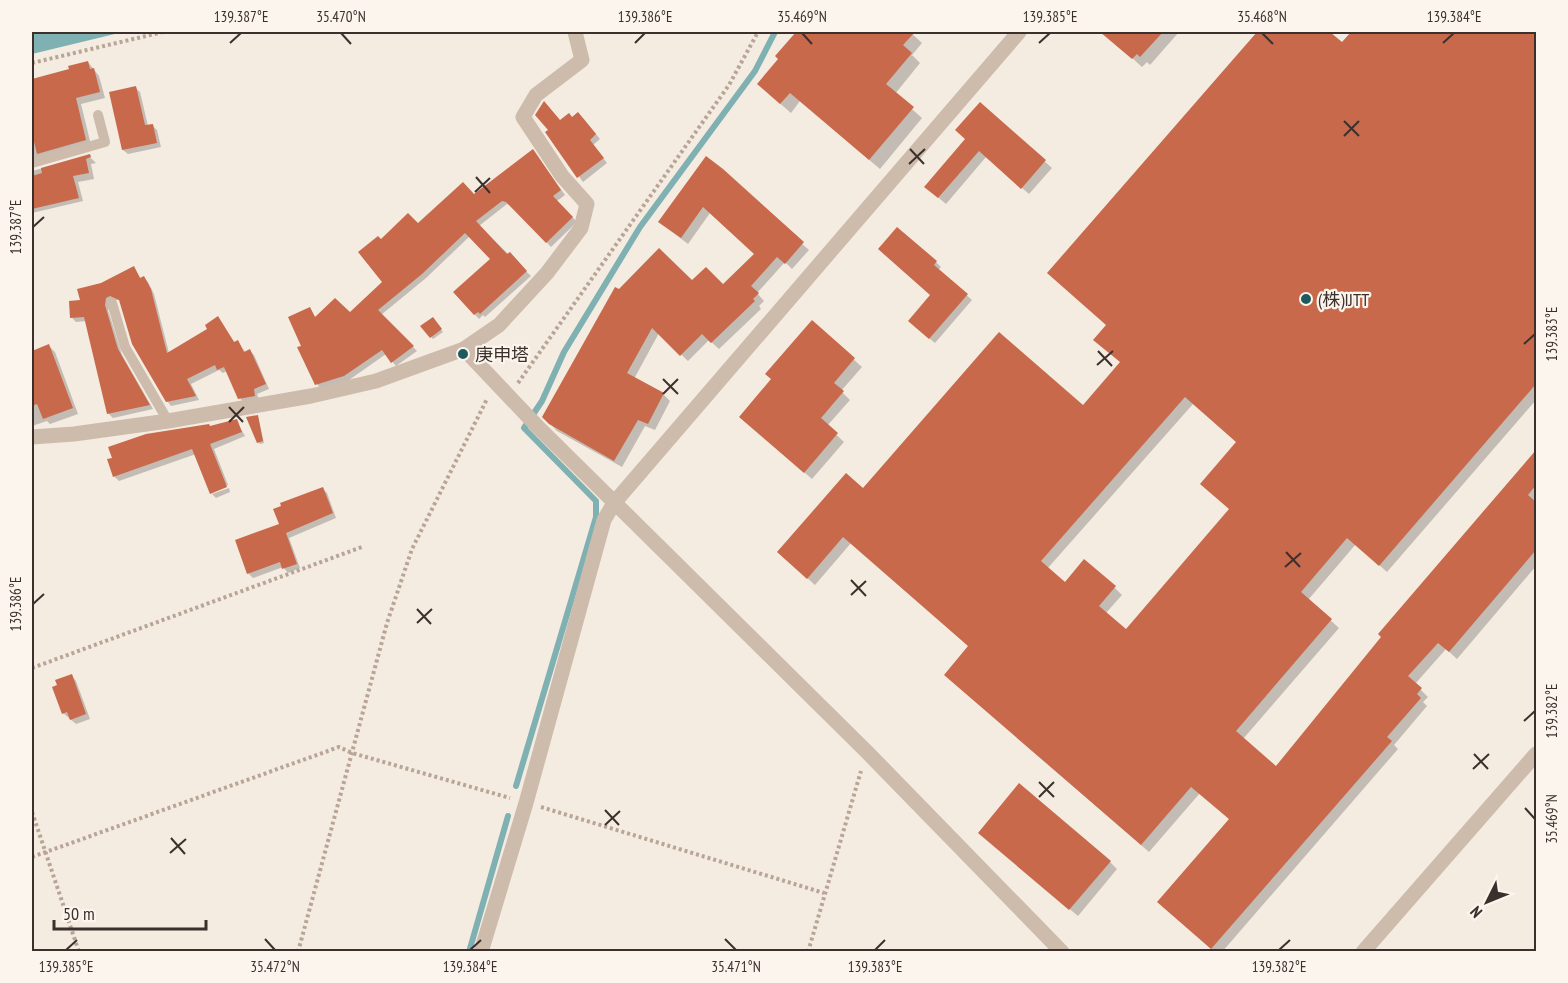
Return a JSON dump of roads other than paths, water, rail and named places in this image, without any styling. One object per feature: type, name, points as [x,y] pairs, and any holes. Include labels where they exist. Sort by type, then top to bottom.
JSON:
[{"type":"street","points":[[32,436],[74,434],[168,421],[312,396],[376,381],[464,349],[500,325],[548,273],[581,228],[587,204],[562,176],[523,117],[536,94],[582,60],[575,32]]},
{"type":"street","points":[[481,951],[526,803],[604,520],[614,503],[1019,32]]},
{"type":"street","points":[[464,349],[537,426],[867,753],[1062,951]]},
{"type":"street","points":[[1363,951],[1536,754]]},
{"type":"lane","points":[[32,163],[105,142],[98,115]]},
{"type":"lane","points":[[112,303],[125,347],[168,421]]},
{"type":"water","points":[[32,32],[123,32],[32,54]]},
{"type":"waterway","points":[[516,786],[596,517],[596,501],[524,428],[542,401],[564,352],[640,227],[755,71],[775,32]]},
{"type":"waterway","points":[[469,952],[508,816]]},
{"type":"place","name":"(株)IJTT","points":[[1306,299]]},
{"type":"place","name":"庚申塔","points":[[463,354]]}]
